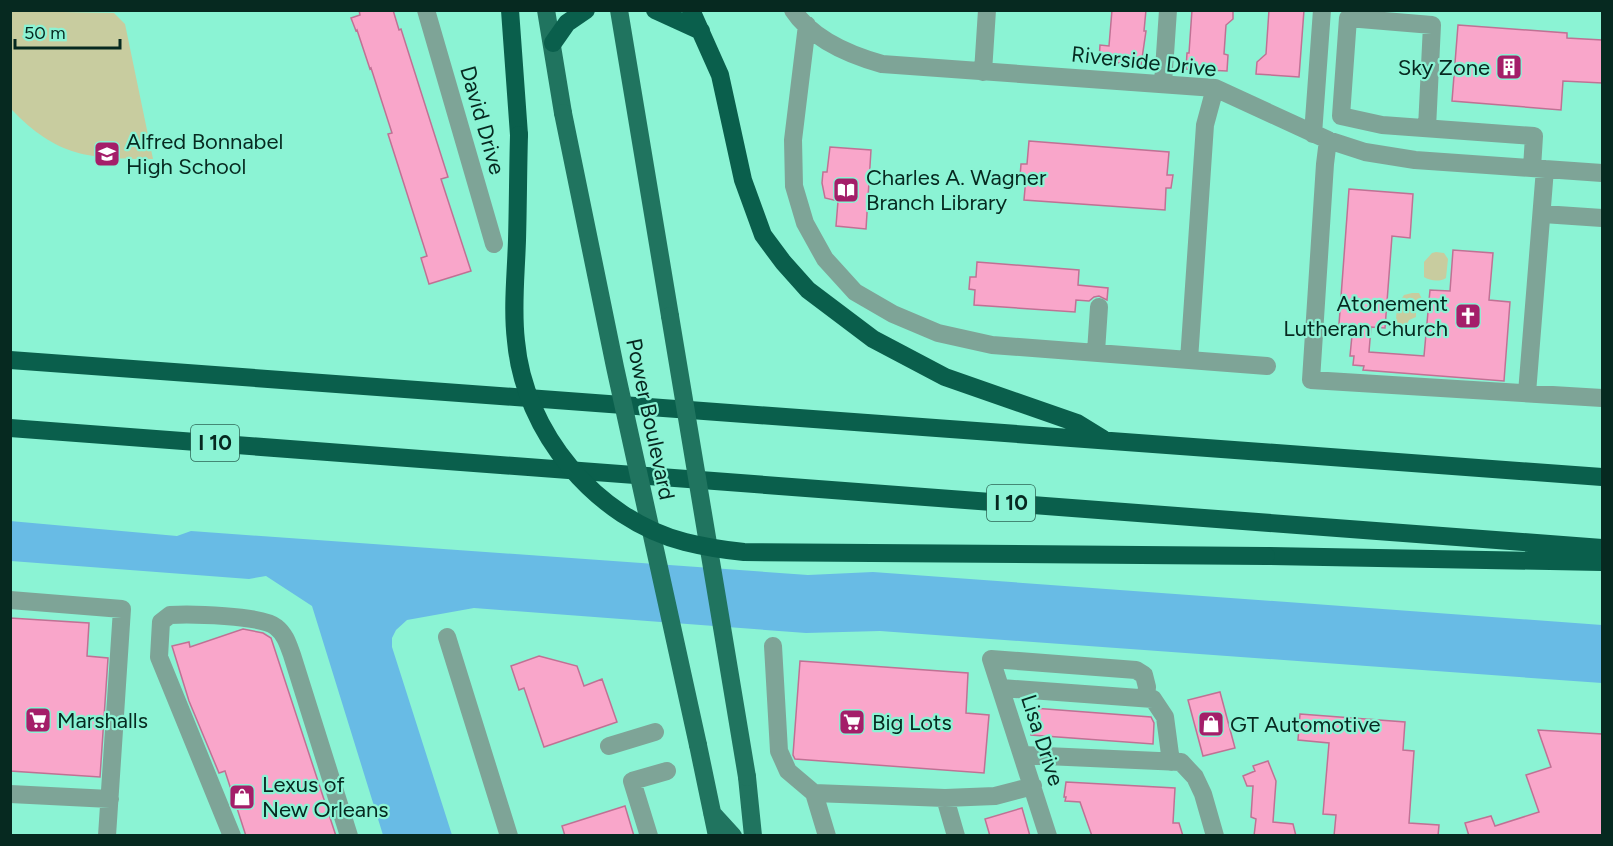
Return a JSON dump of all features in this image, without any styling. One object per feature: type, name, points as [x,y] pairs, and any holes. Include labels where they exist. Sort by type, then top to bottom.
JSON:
[{"type":"highway","points":[[510,10],[519,135],[514,295],[516,341],[523,381],[537,417],[558,452],[577,476],[629,517],[684,542],[744,552],[1266,556],[1602,562]]},
{"type":"highway","points":[[553,44],[567,23],[585,10]]},
{"type":"highway","points":[[655,10],[701,31]]},
{"type":"highway","points":[[691,10],[720,75],[743,180],[763,235],[808,290],[873,339],[945,377],[1077,423],[1108,441]]},
{"type":"highway","points":[[10,360],[1602,477]]},
{"type":"highway","name":"I 10","points":[[10,428],[1602,548]]},
{"type":"main road","name":"Power Boulevard","points":[[546,10],[563,113],[615,367],[717,836]]},
{"type":"main road","name":"Power Boulevard","points":[[619,10],[747,777],[753,836]]},
{"type":"main road","points":[[712,813],[733,836]]},
{"type":"street","name":"David Drive","points":[[426,10],[494,244]]},
{"type":"street","name":"Riverside Drive","points":[[793,10],[821,37],[860,57],[882,64],[1215,88],[1321,137],[1378,154],[1415,160],[1602,173]]},
{"type":"street","points":[[983,72],[987,10]]},
{"type":"street","points":[[1163,84],[1168,10]]},
{"type":"street","points":[[1322,10],[1321,137],[1325,164],[1311,380],[1602,398]]},
{"type":"street","points":[[1427,128],[1431,25],[1348,18],[1341,116],[1382,125],[1534,136],[1543,214],[1527,393]]},
{"type":"street","points":[[807,25],[793,140],[794,186],[805,223],[825,259],[855,292],[893,314],[938,333],[992,345],[1267,366]]},
{"type":"street","points":[[1189,360],[1205,125],[1215,88]]},
{"type":"street","points":[[1378,154],[1382,125]]},
{"type":"street","points":[[1543,214],[1602,218]]},
{"type":"street","points":[[1096,352],[1099,308]]},
{"type":"street","points":[[10,600],[122,609],[107,836]]},
{"type":"street","points":[[232,836],[159,657],[161,622],[170,615],[257,620],[274,625],[285,636],[349,836]]},
{"type":"street","points":[[447,637],[509,836]]},
{"type":"street","points":[[772,646],[779,751],[788,771],[814,793],[827,836]]},
{"type":"street","name":"Lisa Drive","points":[[1048,836],[991,659],[1136,670],[1144,675],[1147,687],[1146,698]]},
{"type":"street","points":[[1000,688],[1153,699],[1165,717],[1179,766]]},
{"type":"street","points":[[609,746],[655,732]]},
{"type":"street","points":[[1023,755],[1179,766],[1195,777],[1203,794],[1215,836]]},
{"type":"street","points":[[649,836],[632,782],[667,771]]},
{"type":"street","points":[[814,793],[945,798],[995,796],[1033,786]]},
{"type":"street","points":[[10,794],[110,799]]},
{"type":"street","points":[[945,798],[957,836]]},
{"type":"green space","points":[[11,11],[114,13],[125,24],[153,159],[110,158],[75,152],[44,137],[11,109]]},
{"type":"green space","points":[[1436,252],[1444,253],[1448,259],[1444,279],[1424,277],[1424,262]]},
{"type":"green space","points":[[1412,293],[1419,293],[1423,301],[1416,312],[1416,317],[1409,320],[1406,326],[1398,325],[1396,319],[1402,298]]},
{"type":"water","points":[[10,521],[177,536],[191,531],[808,575],[873,572],[1602,625],[1602,683],[880,631],[806,633],[474,608],[407,620],[396,630],[392,638],[392,647],[452,835],[383,835],[312,606],[266,576],[249,579],[11,561]]},
{"type":"building","points":[[359,10],[393,10],[448,177],[441,179],[471,271],[429,284],[421,258],[427,256],[388,134],[392,133],[371,68],[351,18],[360,15]]},
{"type":"building","points":[[1112,10],[1146,10],[1144,31],[1146,31],[1141,65],[1099,61],[1100,45],[1109,46]]},
{"type":"building","points":[[1192,10],[1233,10],[1233,19],[1226,25],[1224,54],[1228,55],[1227,71],[1186,69]]},
{"type":"building","points":[[1269,10],[1304,10],[1299,77],[1256,74],[1257,62],[1266,54]]},
{"type":"building","name":"Sky Zone","points":[[1458,25],[1567,33],[1567,38],[1602,40],[1602,83],[1563,81],[1561,110],[1452,101]]},
{"type":"building","points":[[1029,141],[1169,152],[1167,175],[1173,175],[1171,188],[1166,188],[1165,210],[1024,200],[1026,177],[1020,177],[1021,164],[1027,164]]},
{"type":"building","name":"Charles A. Wagner Branch Library","points":[[830,147],[871,150],[866,229],[836,226],[838,201],[825,198],[822,183],[823,172],[827,172]]},
{"type":"building","points":[[1349,189],[1413,194],[1410,238],[1392,236],[1385,328],[1371,327],[1369,352],[1424,356],[1430,290],[1450,291],[1453,250],[1493,253],[1489,300],[1510,302],[1504,381],[1363,370],[1364,366],[1353,365],[1354,356],[1350,356],[1353,325],[1339,324]]},
{"type":"building","points":[[977,262],[1079,270],[1078,285],[1108,288],[1107,300],[1099,296],[1089,301],[1076,300],[1075,312],[974,305],[975,290],[969,289],[970,277],[976,277]]},
{"type":"building","points":[[10,618],[89,623],[87,656],[108,658],[100,777],[10,771]]},
{"type":"building","points":[[243,629],[263,633],[271,638],[336,836],[246,836],[225,771],[219,773],[189,701],[172,646],[189,642],[190,647]]},
{"type":"building","points":[[539,656],[577,666],[584,686],[602,679],[617,722],[544,747],[524,688],[519,690],[511,666]]},
{"type":"building","points":[[800,661],[968,673],[966,713],[989,715],[984,773],[795,759],[793,755]]},
{"type":"building","name":"GT Automotive","points":[[1220,692],[1235,748],[1203,756],[1188,700]]},
{"type":"building","points":[[1033,708],[1151,717],[1154,723],[1153,744],[1031,735]]},
{"type":"building","points":[[1300,714],[1405,722],[1403,750],[1414,751],[1409,823],[1439,825],[1438,836],[1334,836],[1336,815],[1323,814],[1329,743],[1298,740]]},
{"type":"building","points":[[1538,730],[1602,734],[1602,836],[1469,836],[1465,823],[1491,816],[1495,826],[1539,812],[1526,775],[1551,767]]},
{"type":"building","points":[[1268,761],[1276,781],[1273,822],[1293,824],[1296,836],[1254,836],[1256,819],[1251,817],[1253,786],[1247,786],[1243,776],[1255,771],[1253,766]]},
{"type":"building","points":[[1066,782],[1175,788],[1173,823],[1179,823],[1183,836],[1092,836],[1080,802],[1065,801]]},
{"type":"building","points":[[625,806],[634,836],[565,836],[562,826]]},
{"type":"building","points":[[1022,808],[1030,836],[990,836],[985,819]]},
{"type":"place","name":"Sky Zone","points":[[1509,67]]},
{"type":"place","name":"Alfred Bonnabel High School","points":[[107,154]]},
{"type":"place","name":"Charles A. Wagner Branch Library","points":[[846,190]]},
{"type":"place","name":"Atonement Lutheran Church","points":[[1468,316]]},
{"type":"place","name":"Marshalls","points":[[38,720]]},
{"type":"place","name":"Big Lots","points":[[852,722]]},
{"type":"place","name":"GT Automotive","points":[[1211,724]]},
{"type":"place","name":"Lexus of New Orleans","points":[[242,797]]}]
